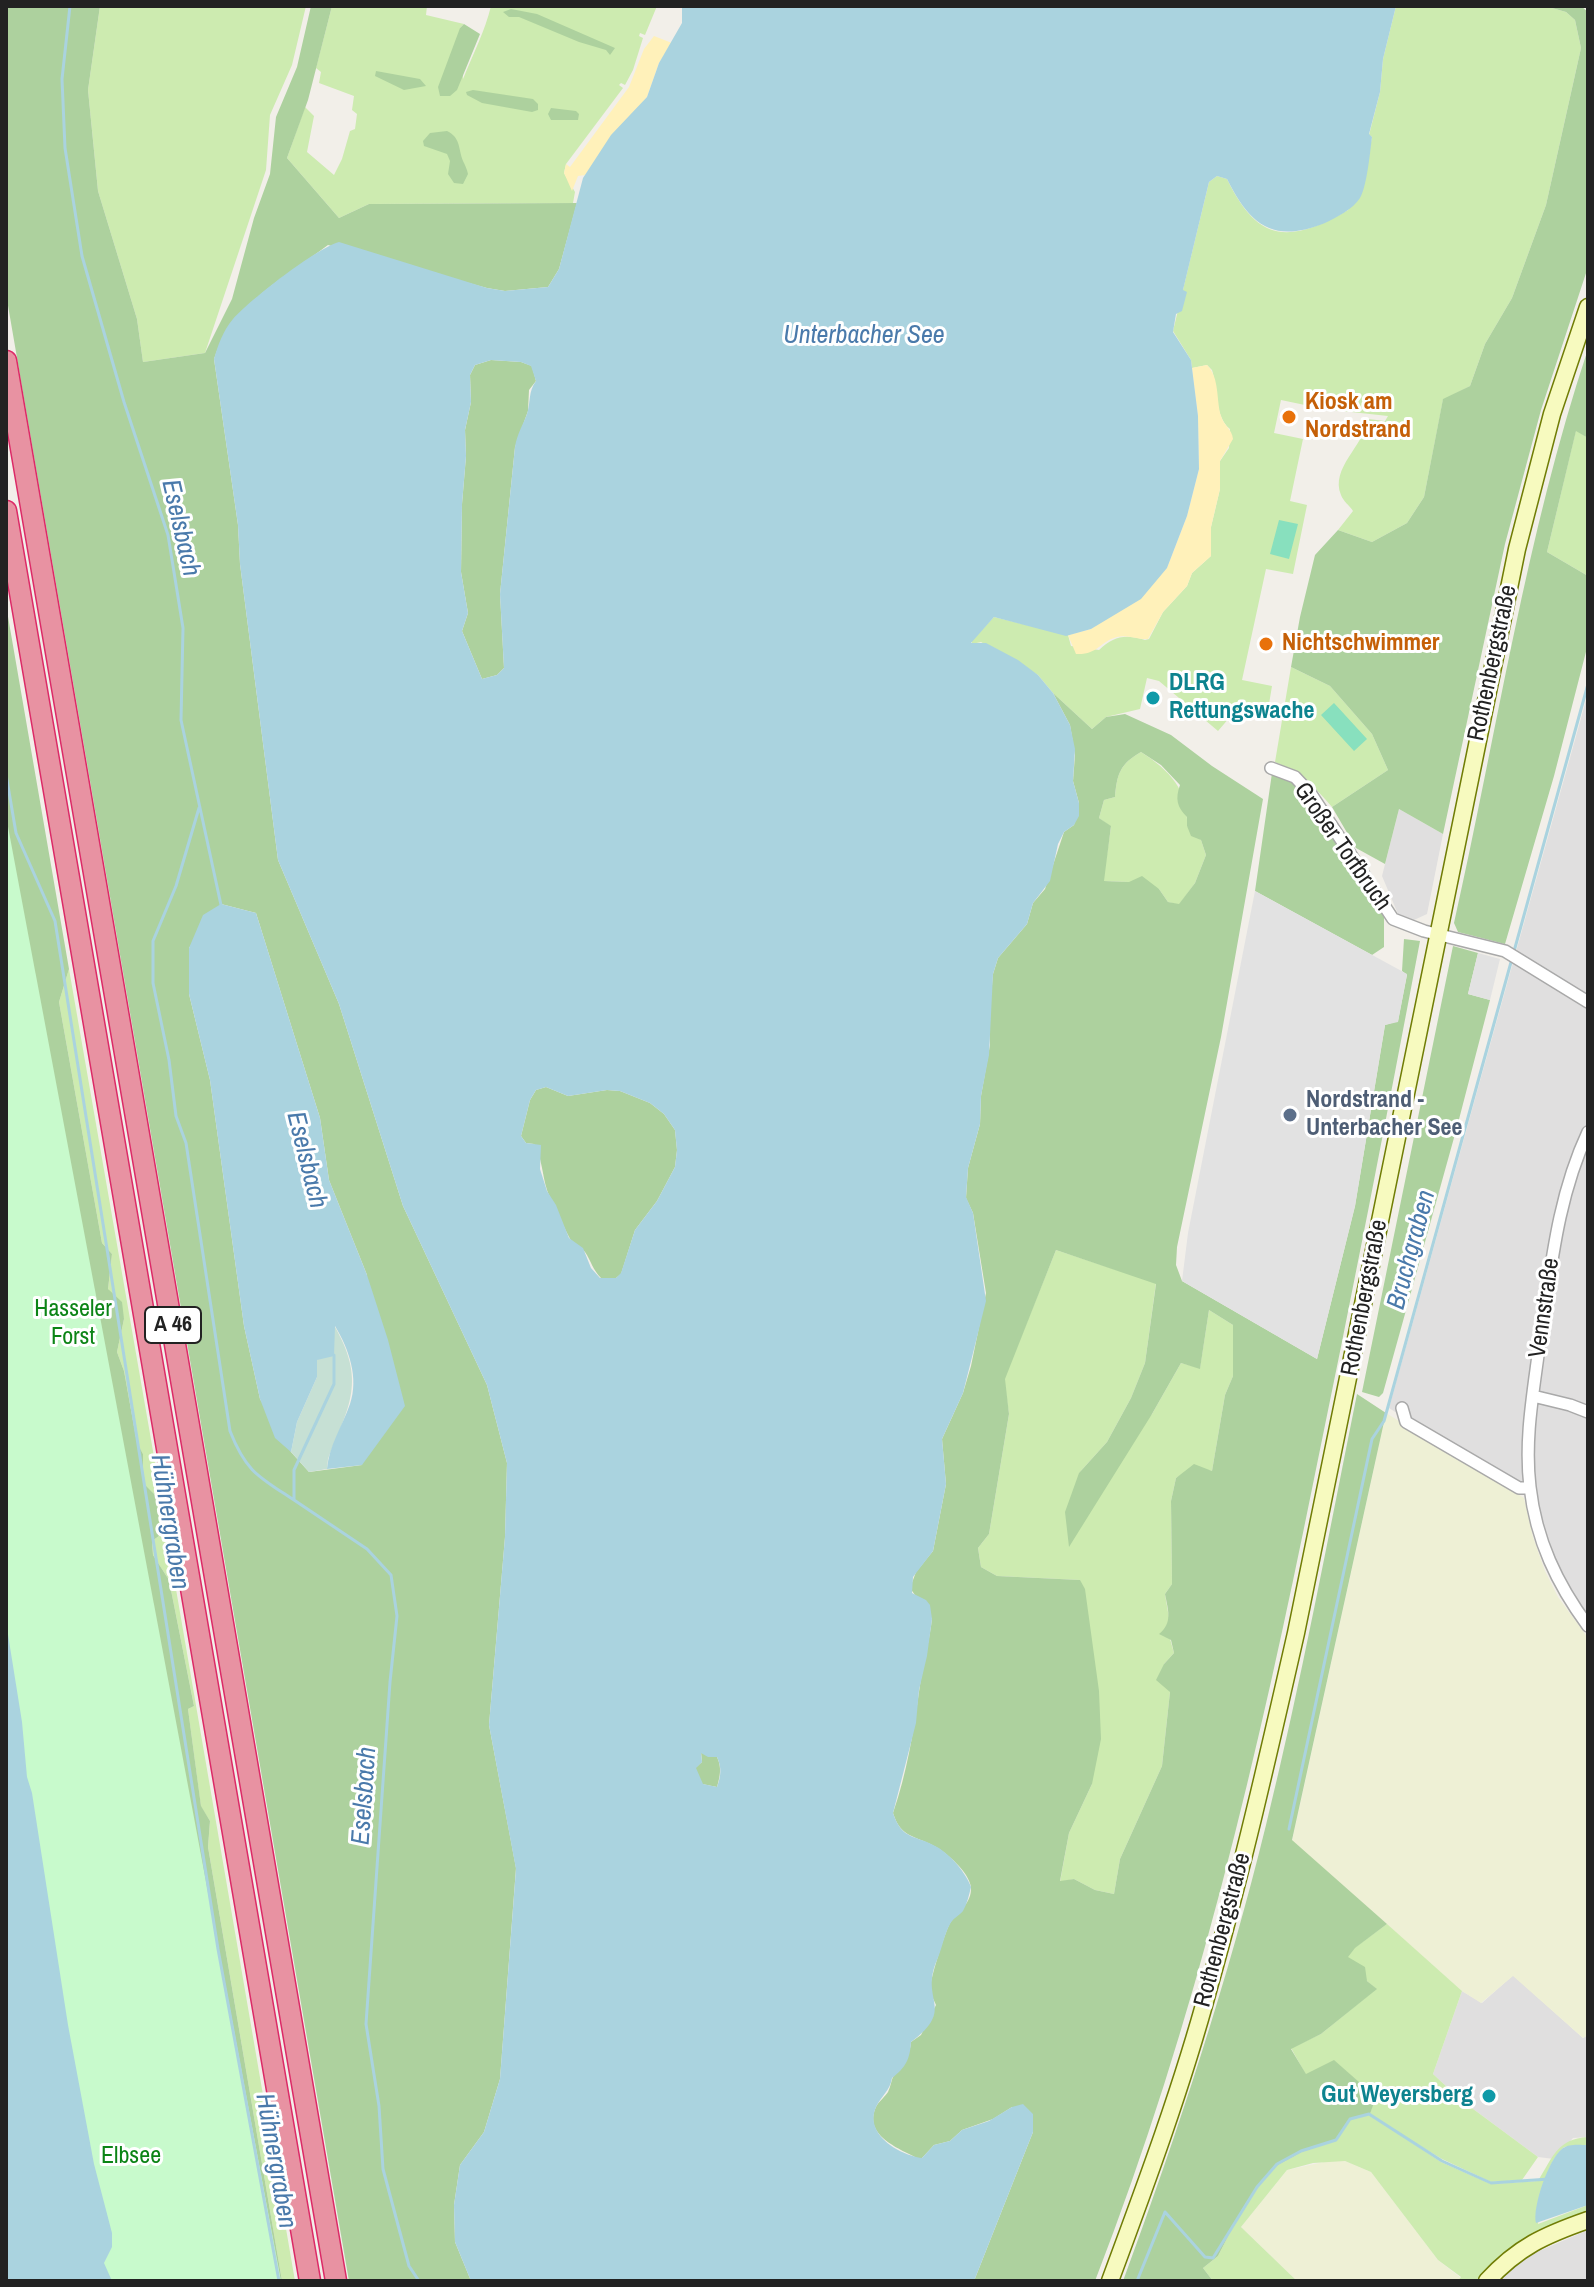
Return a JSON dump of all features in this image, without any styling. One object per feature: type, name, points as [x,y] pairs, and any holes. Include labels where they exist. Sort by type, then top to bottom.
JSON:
[{"type":"highway","name":"A 46","points":[[6,361],[336,2281]]},
{"type":"highway","name":"A 46","points":[[6,511],[310,2281]]},
{"type":"main road","name":"Rothenbergstraße","points":[[1110,2281],[1148,2181],[1209,1990],[1262,1782],[1300,1618],[1517,549],[1552,414],[1588,307]]},
{"type":"main road","points":[[1487,2281],[1528,2244],[1588,2220]]},
{"type":"street","name":"Großer Torfbruch","points":[[1271,768],[1295,777],[1311,794],[1393,919],[1505,951],[1588,1002]]},
{"type":"street","name":"Vennstraße","points":[[1588,1132],[1563,1196],[1528,1436],[1530,1488],[1550,1567],[1564,1594],[1588,1626]]},
{"type":"street","points":[[1533,1396],[1588,1412]]},
{"type":"street","points":[[1402,1408],[1406,1422],[1519,1488],[1530,1488]]},
{"type":"shaded area","points":[[1588,693],[1588,1620],[1551,1558],[1535,1502],[1389,1408]]},
{"type":"shaded area","points":[[1399,809],[1443,834],[1427,914],[1414,920],[1398,914],[1382,876]]},
{"type":"shaded area","name":"Nordstrand - Unterbacher See","points":[[1255,891],[1407,974],[1398,1022],[1385,1025],[1355,1206],[1317,1359],[1182,1281],[1188,1233]]},
{"type":"shaded area","points":[[1478,953],[1500,959],[1490,1000],[1468,994]]},
{"type":"shaded area","points":[[1513,1975],[1583,2038],[1588,2035],[1588,2137],[1573,2138],[1554,2159],[1538,2157],[1461,2100],[1433,2074],[1462,1991],[1482,2003]]},
{"type":"shaded area","points":[[1588,2230],[1588,2281],[1499,2281],[1523,2258]]},
{"type":"green space","points":[[6,6],[100,6],[88,90],[98,191],[137,319],[143,362],[205,353],[232,299],[254,218],[270,174],[276,117],[297,67],[311,6],[332,6],[308,100],[287,158],[339,218],[369,204],[577,203],[559,269],[548,287],[505,291],[487,288],[328,245],[247,307],[222,340],[214,359],[238,525],[240,564],[278,860],[339,1004],[403,1206],[487,1385],[507,1463],[505,1537],[489,1725],[516,1868],[500,2079],[484,2132],[460,2165],[454,2205],[455,2242],[471,2281],[349,2281],[6,294]],"holes":[[[221,904],[256,913],[320,1118],[329,1180],[367,1275],[362,1465],[309,1472],[291,1452],[260,1399],[244,1326],[210,1080],[189,994],[189,948]]]},
{"type":"green space","points":[[100,6],[306,6],[292,65],[270,115],[266,170],[205,353],[143,362],[137,319],[98,191],[88,90]]},
{"type":"green space","points":[[332,6],[427,6],[426,15],[464,24],[460,28],[463,79],[491,6],[657,6],[645,35],[640,33],[639,36],[643,38],[625,85],[619,85],[623,88],[566,164],[564,173],[575,192],[573,203],[369,204],[339,218],[287,158],[305,107],[314,116],[307,152],[334,175],[350,131],[355,129],[357,114],[352,110],[354,96],[319,83],[321,72],[316,68]]},
{"type":"green space","points":[[1396,6],[1545,6],[1566,12],[1575,20],[1581,48],[1546,205],[1512,298],[1485,344],[1470,386],[1443,400],[1424,497],[1407,523],[1372,542],[1338,530],[1353,511],[1341,495],[1340,476],[1368,419],[1385,421],[1388,416],[1324,409],[1281,400],[1274,433],[1303,439],[1290,501],[1307,505],[1293,574],[1266,569],[1242,680],[1272,686],[1267,716],[1262,720],[1236,710],[1218,731],[1159,681],[1147,678],[1140,709],[1106,717],[1092,729],[1038,675],[981,642],[972,644],[972,640],[994,617],[1068,635],[1071,646],[1099,650],[1120,638],[1149,639],[1163,612],[1187,586],[1192,573],[1211,556],[1211,527],[1220,489],[1220,461],[1229,448],[1230,429],[1221,417],[1212,370],[1207,365],[1192,368],[1191,360],[1173,331],[1209,182],[1217,176],[1227,179],[1251,216],[1263,226],[1277,231],[1309,228],[1348,210],[1366,168],[1383,59]]},
{"type":"green space","points":[[1545,6],[1581,6],[1588,12],[1588,267],[1541,410],[1505,544],[1443,834],[1399,809],[1385,864],[1356,848],[1332,807],[1388,770],[1372,734],[1330,686],[1291,667],[1300,617],[1315,555],[1338,530],[1372,542],[1407,523],[1424,497],[1443,399],[1470,386],[1485,344],[1512,298],[1546,205],[1581,48],[1575,20],[1566,12]]},
{"type":"green space","points":[[511,9],[537,14],[615,48],[610,55],[606,50],[519,17],[509,17],[503,12]]},
{"type":"green space","points":[[464,24],[480,34],[457,90],[450,96],[440,96],[438,87]]},
{"type":"green space","points":[[376,71],[420,79],[426,86],[404,90],[375,76]]},
{"type":"green space","points":[[473,90],[533,99],[538,104],[538,110],[532,112],[482,103],[467,95],[466,92]]},
{"type":"green space","points":[[551,108],[576,111],[578,120],[551,120],[548,114]]},
{"type":"green space","points":[[447,131],[457,140],[467,170],[463,184],[454,183],[448,174],[450,161],[447,154],[424,146],[423,141],[430,133]]},
{"type":"green space","points":[[1588,349],[1588,438],[1576,431],[1547,552],[1588,576],[1588,644],[1554,776],[1505,944],[1458,932],[1454,923],[1530,562],[1566,419]]},
{"type":"green space","points":[[491,360],[532,366],[536,381],[529,390],[528,411],[515,447],[500,594],[504,668],[497,675],[482,679],[462,631],[468,613],[461,572],[462,504],[465,430],[471,402],[470,375],[475,365]]},
{"type":"green space","points":[[1576,430],[1588,438],[1588,576],[1547,552]]},
{"type":"green space","points":[[1279,520],[1298,524],[1289,559],[1270,554]]},
{"type":"green space","name":"Hasseler Forst","points":[[6,605],[69,969],[59,1002],[102,1243],[112,1254],[108,1289],[122,1302],[124,1319],[117,1352],[124,1371],[137,1443],[143,1454],[143,1483],[161,1501],[166,1531],[152,1541],[153,1555],[169,1580],[194,1706],[188,1709],[201,1806],[210,1821],[208,1847],[282,2281],[196,2281],[6,1231]]},
{"type":"green space","points":[[1291,667],[1330,686],[1372,734],[1388,770],[1332,807],[1306,781],[1275,762]]},
{"type":"green space","points":[[1053,693],[1092,729],[1106,717],[1125,714],[1171,735],[1263,799],[1176,1265],[1182,1281],[1317,1359],[1355,1206],[1385,1025],[1398,1021],[1407,975],[1402,971],[1404,939],[1420,941],[1271,1683],[1222,1885],[1164,2085],[1095,2281],[974,2281],[1033,2132],[1012,2107],[993,2119],[962,2130],[950,2141],[934,2145],[922,2158],[917,2158],[884,2139],[874,2125],[873,2117],[907,2056],[911,2042],[921,2035],[936,2005],[930,1988],[938,1955],[950,1923],[967,1903],[971,1893],[966,1875],[956,1863],[939,1849],[904,1832],[893,1813],[909,1753],[932,1619],[910,1588],[916,1572],[933,1551],[946,1484],[942,1439],[963,1393],[986,1293],[973,1213],[966,1198],[968,1168],[980,1124],[981,1096],[990,1045],[993,974],[998,958],[1027,924],[1033,903],[1045,889],[1064,832],[1074,825],[1079,803],[1073,781],[1075,755],[1070,725]],"holes":[[[1141,752],[1161,765],[1180,785],[1179,806],[1187,817],[1191,836],[1201,840],[1206,855],[1195,883],[1179,904],[1168,902],[1159,889],[1142,876],[1129,882],[1104,881],[1111,826],[1099,818],[1104,800],[1115,797],[1121,770]],[[1056,1250],[1156,1284],[1145,1363],[1131,1398],[1107,1442],[1079,1473],[1065,1512],[1069,1547],[1181,1363],[1200,1369],[1209,1310],[1233,1325],[1233,1376],[1225,1395],[1212,1471],[1194,1464],[1176,1478],[1171,1501],[1172,1584],[1165,1594],[1168,1621],[1159,1634],[1171,1640],[1174,1653],[1156,1680],[1170,1692],[1162,1766],[1120,1859],[1114,1894],[1095,1890],[1074,1879],[1060,1881],[1069,1833],[1092,1784],[1101,1739],[1099,1691],[1085,1589],[1080,1580],[997,1576],[981,1567],[978,1548],[989,1534],[1009,1414],[1005,1379]]]},
{"type":"green space","points":[[1334,703],[1367,739],[1354,751],[1321,715]]},
{"type":"green space","points":[[1141,752],[1175,782],[1185,802],[1187,826],[1201,840],[1206,855],[1195,883],[1179,905],[1168,902],[1159,889],[1129,882],[1103,881],[1111,827],[1099,818],[1104,800],[1115,797],[1121,770]]},
{"type":"green space","points":[[1272,773],[1292,779],[1310,797],[1384,917],[1384,947],[1372,955],[1255,891]]},
{"type":"green space","name":"Elbsee","points":[[6,816],[281,2281],[6,2281]]},
{"type":"green space","points":[[1453,946],[1478,953],[1468,994],[1490,1000],[1383,1393],[1379,1397],[1362,1392]]},
{"type":"green space","points":[[69,969],[161,1501],[143,1484],[143,1454],[137,1444],[124,1371],[117,1352],[124,1319],[108,1289],[112,1254],[102,1243],[59,1002]]},
{"type":"green space","points":[[546,1087],[568,1096],[620,1091],[650,1103],[664,1114],[675,1130],[675,1167],[657,1201],[635,1230],[621,1274],[616,1278],[601,1278],[585,1252],[571,1240],[547,1190],[537,1149],[521,1136],[530,1100],[536,1090]]},
{"type":"green space","points":[[1056,1250],[1156,1283],[1145,1363],[1131,1398],[1107,1442],[1079,1473],[1152,1414],[1181,1363],[1200,1368],[1209,1310],[1233,1325],[1233,1376],[1225,1395],[1212,1471],[1193,1470],[1176,1478],[1171,1501],[1172,1584],[1165,1594],[1169,1618],[1167,1628],[1174,1653],[1164,1664],[1170,1692],[1162,1766],[1120,1859],[1114,1894],[1095,1890],[1074,1879],[1060,1882],[1069,1833],[1092,1784],[1080,1580],[997,1576],[981,1567],[978,1548],[989,1534],[1009,1414],[1004,1379]]},
{"type":"green space","points":[[334,1325],[350,1362],[351,1392],[327,1469],[309,1472],[291,1452],[297,1422],[317,1377],[317,1360]]},
{"type":"green space","points":[[1357,1394],[1386,1413],[1292,1840],[1387,1924],[1348,1957],[1365,1967],[1367,1981],[1377,1989],[1321,2034],[1291,2049],[1306,2074],[1334,2060],[1376,2097],[1370,2114],[1349,2120],[1336,2140],[1302,2152],[1278,2165],[1257,2187],[1218,2256],[1203,2268],[1213,2281],[1123,2281],[1201,2055],[1251,1883],[1291,1718]]},
{"type":"green space","points":[[1386,1413],[1524,1498],[1545,1571],[1558,1597],[1588,1638],[1588,2035],[1583,2038],[1513,1976],[1481,2003],[1462,1991],[1292,1841]]},
{"type":"green space","points":[[166,1531],[295,2281],[282,2281],[208,1847],[210,1821],[201,1807],[188,1709],[194,1706],[169,1580],[153,1555],[152,1541]]},
{"type":"green space","points":[[701,1752],[717,1757],[720,1772],[717,1787],[702,1784],[695,1768],[702,1762]]},
{"type":"green space","points":[[1387,1924],[1462,1991],[1433,2074],[1461,2100],[1538,2157],[1522,2180],[1491,2182],[1442,2159],[1390,2128],[1441,2162],[1491,2184],[1538,2181],[1563,2145],[1588,2137],[1588,2145],[1564,2147],[1552,2163],[1538,2224],[1588,2205],[1588,2212],[1551,2227],[1481,2281],[1458,2281],[1461,2277],[1438,2260],[1371,2172],[1345,2161],[1313,2163],[1287,2170],[1241,2227],[1297,2281],[1213,2281],[1203,2268],[1218,2256],[1257,2187],[1278,2165],[1302,2152],[1336,2140],[1349,2119],[1370,2114],[1375,2097],[1334,2061],[1306,2075],[1291,2048],[1321,2034],[1376,1989],[1347,1957],[1354,1948]]},
{"type":"green space","points":[[1333,2160],[1345,2161],[1371,2172],[1438,2260],[1461,2278],[1458,2281],[1297,2281],[1241,2227],[1287,2170]]},
{"type":"sand","points":[[654,36],[672,43],[659,63],[647,97],[585,175],[578,176],[572,191],[564,173],[566,164],[570,167],[629,87],[644,49]]},
{"type":"sand","points":[[1207,365],[1216,383],[1221,416],[1233,439],[1220,461],[1220,489],[1211,527],[1211,556],[1192,573],[1187,586],[1163,612],[1148,639],[1117,637],[1094,650],[1076,654],[1068,635],[1091,629],[1167,568],[1187,516],[1199,469],[1198,416],[1192,368]]},
{"type":"water","name":"Unterbacher See","points":[[682,6],[1396,6],[1369,134],[1372,137],[1366,177],[1360,198],[1353,206],[1325,223],[1307,229],[1277,230],[1254,219],[1227,179],[1217,176],[1209,182],[1183,290],[1187,292],[1182,311],[1176,314],[1173,332],[1191,360],[1198,416],[1199,469],[1187,516],[1167,568],[1141,599],[1091,629],[1066,636],[994,617],[971,643],[986,643],[1018,660],[1038,675],[1053,693],[1070,725],[1075,749],[1073,781],[1079,803],[1079,816],[1058,844],[1050,881],[1033,903],[1027,924],[998,958],[993,974],[989,1055],[981,1096],[980,1124],[968,1168],[966,1197],[973,1213],[986,1301],[963,1393],[942,1439],[946,1484],[933,1551],[913,1577],[912,1593],[930,1605],[932,1619],[916,1723],[893,1813],[906,1833],[948,1855],[962,1870],[971,1887],[963,1911],[948,1928],[933,1974],[935,2012],[932,2021],[911,2042],[906,2063],[892,2078],[876,2107],[875,2126],[894,2148],[922,2158],[934,2145],[950,2141],[962,2130],[989,2121],[1012,2107],[1023,2104],[1033,2114],[1033,2132],[974,2281],[471,2281],[455,2242],[454,2205],[460,2165],[484,2132],[500,2079],[516,1869],[489,1725],[505,1537],[507,1463],[487,1385],[403,1206],[339,1004],[278,860],[240,564],[238,525],[214,359],[226,328],[242,310],[300,264],[339,242],[487,288],[505,291],[548,287],[559,269],[583,178],[611,135],[647,97],[659,63],[682,23]],"holes":[[[491,360],[521,362],[531,366],[536,381],[515,447],[500,594],[504,668],[497,675],[482,679],[462,631],[468,613],[461,572],[462,504],[465,430],[471,402],[470,375],[475,365]],[[546,1087],[568,1096],[620,1091],[650,1103],[664,1114],[675,1130],[675,1167],[657,1201],[635,1230],[621,1273],[616,1278],[600,1278],[591,1268],[583,1248],[569,1238],[540,1169],[541,1145],[526,1143],[521,1136],[530,1100],[536,1090]],[[701,1753],[717,1757],[720,1765],[717,1787],[703,1784],[696,1768],[702,1762]]]},
{"type":"water","points":[[221,904],[256,913],[320,1118],[329,1180],[367,1275],[405,1406],[362,1465],[327,1469],[333,1444],[353,1394],[353,1374],[348,1354],[335,1326],[334,1356],[317,1360],[317,1377],[297,1422],[291,1452],[275,1438],[260,1399],[244,1326],[210,1080],[189,994],[189,948],[203,915]]},
{"type":"water","name":"Elbsee","points":[[6,1622],[22,1722],[27,1777],[68,2025],[94,2164],[112,2233],[112,2247],[104,2263],[112,2281],[6,2281]]},
{"type":"water","points":[[1588,2145],[1588,2205],[1536,2223],[1539,2195],[1557,2154],[1568,2146]]},
{"type":"waterway","name":"Eselsbach","points":[[70,6],[62,79],[65,148],[82,256],[124,402],[168,535],[183,628],[181,720],[221,905]]},
{"type":"waterway","name":"Bruchgraben","points":[[1289,1829],[1372,1439],[1384,1421],[1588,684]]},
{"type":"waterway","name":"Hühnergraben","points":[[6,774],[16,833],[55,921],[218,1949],[279,2281]]},
{"type":"waterway","points":[[199,808],[176,886],[153,941],[153,983],[169,1060],[176,1116],[186,1143],[230,1431],[248,1465],[294,1500]]},
{"type":"waterway","name":"Eselsbach","points":[[334,1355],[334,1384],[294,1470],[294,1500],[367,1549],[391,1575],[397,1616],[366,2024],[379,2106],[383,2169],[409,2266],[419,2281]]},
{"type":"waterway","points":[[1137,2281],[1165,2212],[1205,2257],[1213,2258],[1257,2187],[1277,2164],[1301,2151],[1336,2140],[1350,2119],[1369,2114],[1442,2161],[1491,2183],[1549,2179]]},
{"type":"place","name":"Kiosk am Nordstrand","points":[[1289,417]]},
{"type":"place","name":"Nichtschwimmer","points":[[1266,644]]},
{"type":"place","name":"DLRG Rettungswache","points":[[1153,698]]},
{"type":"place","name":"Nordstrand - Unterbacher See","points":[[1290,1115]]},
{"type":"place","name":"Gut Weyersberg","points":[[1489,2096]]}]
